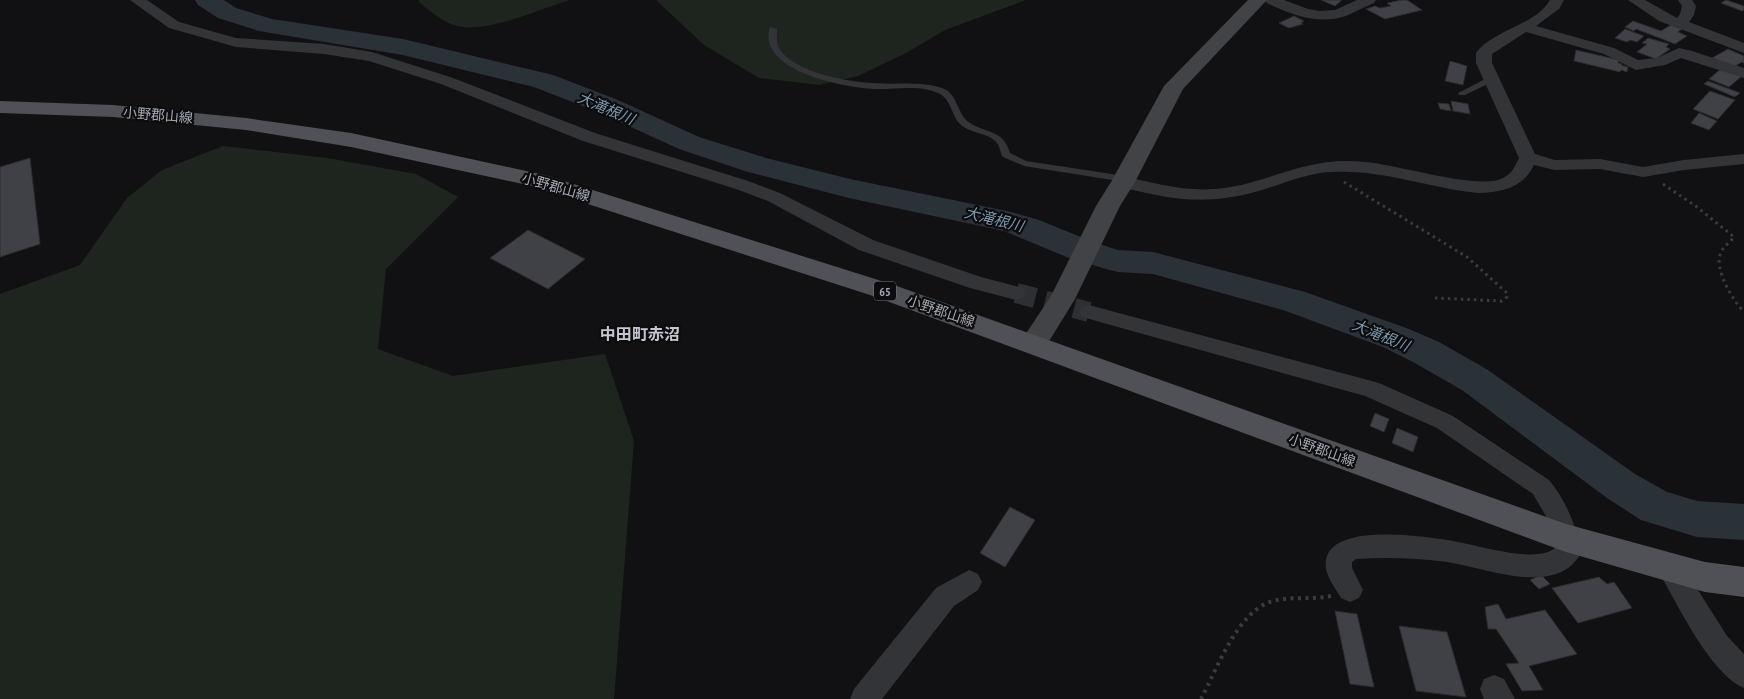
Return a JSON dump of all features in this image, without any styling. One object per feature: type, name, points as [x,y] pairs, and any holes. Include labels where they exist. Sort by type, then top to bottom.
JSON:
[{"type":"main road","name":"小野郡山線","points":[[0,107],[113,111],[246,124],[351,140],[519,176],[882,290],[1566,538],[1705,577],[1744,582]]},
{"type":"street","points":[[136,0],[144,3],[174,25],[236,42],[324,49],[372,57],[447,80],[589,137],[733,182],[774,197],[866,245],[977,283],[1016,293]]},
{"type":"street","points":[[1034,344],[1062,299],[1108,206],[1124,181],[1174,86],[1258,0]]},
{"type":"street","points":[[1272,0],[1307,14],[1329,15],[1342,12],[1369,0]]},
{"type":"street","points":[[1124,181],[1171,192],[1200,196],[1248,189],[1314,169],[1334,167],[1365,167],[1414,175],[1467,187],[1483,188],[1499,185],[1517,178],[1525,169],[1528,158],[1484,63],[1484,53],[1493,44],[1546,14],[1555,7],[1558,0]]},
{"type":"street","points":[[1635,0],[1664,18],[1744,48]]},
{"type":"street","points":[[1679,24],[1687,15],[1689,6],[1685,0]]},
{"type":"street","points":[[1524,27],[1609,51],[1636,65],[1660,62],[1679,53],[1700,57],[1744,73]]},
{"type":"street","points":[[1528,158],[1555,165],[1600,164],[1643,172],[1684,165],[1744,159]]},
{"type":"street","points":[[1089,312],[1371,389],[1445,422],[1523,472],[1541,487],[1549,496],[1555,508],[1566,538],[1568,552],[1558,561],[1538,566],[1502,563],[1448,551],[1390,546],[1352,548],[1339,556],[1339,568],[1350,590]]},
{"type":"street","points":[[1670,568],[1717,644],[1744,674]]},
{"type":"street","points":[[864,699],[945,597],[970,582]]},
{"type":"lane","points":[[773,30],[776,49],[784,59],[806,70],[818,75],[859,84],[922,87],[939,90],[948,94],[954,103],[955,112],[967,125],[997,136],[1004,146],[1006,155],[1024,163],[1124,181]]},
{"type":"lane","points":[[1462,93],[1491,79]]},
{"type":"path","points":[[1334,167],[1334,174],[1363,195],[1466,257],[1507,293],[1507,297],[1502,301],[1435,298]]},
{"type":"path","points":[[1643,172],[1696,207],[1734,238],[1722,251],[1719,262],[1729,291],[1739,308],[1744,312]]},
{"type":"path","points":[[1201,699],[1244,622],[1266,604],[1326,597],[1350,590]]},
{"type":"shaded area","points":[[419,0],[570,0],[499,23],[470,27],[458,26],[447,22],[419,2]]},
{"type":"shaded area","points":[[656,0],[1026,0],[945,30],[906,53],[858,76],[819,85],[759,78],[704,45]]},
{"type":"shaded area","points":[[223,146],[327,158],[416,174],[458,197],[386,269],[378,349],[453,376],[605,354],[634,441],[614,699],[0,699],[0,294],[80,265],[127,198],[162,170]]},
{"type":"building","points":[[1321,0],[1342,0],[1335,6]]},
{"type":"building","points":[[1407,0],[1422,10],[1385,19],[1366,9],[1375,6],[1380,8],[1391,6],[1387,3]]},
{"type":"building","points":[[1726,0],[1744,6],[1744,10],[1742,11],[1721,3]]},
{"type":"building","points":[[1294,16],[1304,21],[1301,23],[1303,24],[1289,28],[1279,23]]},
{"type":"building","points":[[1633,21],[1661,31],[1671,25],[1682,29],[1678,32],[1687,36],[1675,44],[1636,29],[1634,31],[1625,27]]},
{"type":"building","points":[[1625,29],[1644,36],[1637,42],[1630,40],[1627,42],[1615,38]]},
{"type":"building","points":[[1648,38],[1669,44],[1666,47],[1670,49],[1656,59],[1637,52],[1647,44],[1642,43]]},
{"type":"building","points":[[1728,49],[1744,56],[1744,63],[1742,62],[1733,67],[1712,58]]},
{"type":"building","points":[[1576,50],[1619,60],[1618,63],[1628,67],[1627,72],[1574,61]]},
{"type":"building","points":[[1450,61],[1467,66],[1463,85],[1445,81]]},
{"type":"building","points":[[1722,68],[1742,76],[1729,87],[1709,79]]},
{"type":"building","points":[[1708,81],[1740,93],[1735,97],[1704,84]]},
{"type":"building","points":[[1710,91],[1735,100],[1718,119],[1693,109]]},
{"type":"building","points":[[1451,101],[1468,104],[1470,114],[1453,111]]},
{"type":"building","points":[[1438,103],[1449,104],[1451,111],[1440,109]]},
{"type":"building","points":[[1699,113],[1717,121],[1709,130],[1691,123]]},
{"type":"building","points":[[30,158],[40,244],[0,257],[0,167]]},
{"type":"building","points":[[528,230],[585,259],[548,289],[490,258]]},
{"type":"building","points":[[1375,413],[1389,419],[1384,432],[1370,426]]},
{"type":"building","points":[[1397,428],[1418,437],[1413,452],[1392,443]]},
{"type":"building","points":[[1010,507],[1035,520],[1005,567],[980,553]]},
{"type":"building","points":[[1541,575],[1550,584],[1539,589],[1530,580]]},
{"type":"building","points":[[1599,577],[1607,584],[1614,582],[1632,608],[1578,623],[1552,588]]},
{"type":"building","points":[[1498,604],[1506,619],[1545,610],[1577,654],[1529,666],[1543,690],[1522,691],[1506,664],[1519,663],[1496,629],[1488,629],[1485,607]]},
{"type":"building","points":[[1335,611],[1357,614],[1374,687],[1350,684]]},
{"type":"building","points":[[1399,626],[1447,632],[1466,697],[1416,691]]},
{"type":"waterway","name":"大滝根川","points":[[207,0],[227,13],[268,26],[403,47],[543,81],[608,106],[689,143],[759,166],[849,188],[1007,221],[1028,227],[1081,250],[1118,261],[1153,263],[1293,301],[1396,338],[1426,352],[1475,380],[1621,486],[1656,507],[1697,519],[1744,522]]},
{"type":"tunnel","points":[[1016,293],[1089,312]]},
{"type":"district","name":"中田町赤沼","points":[[640,334]]}]
